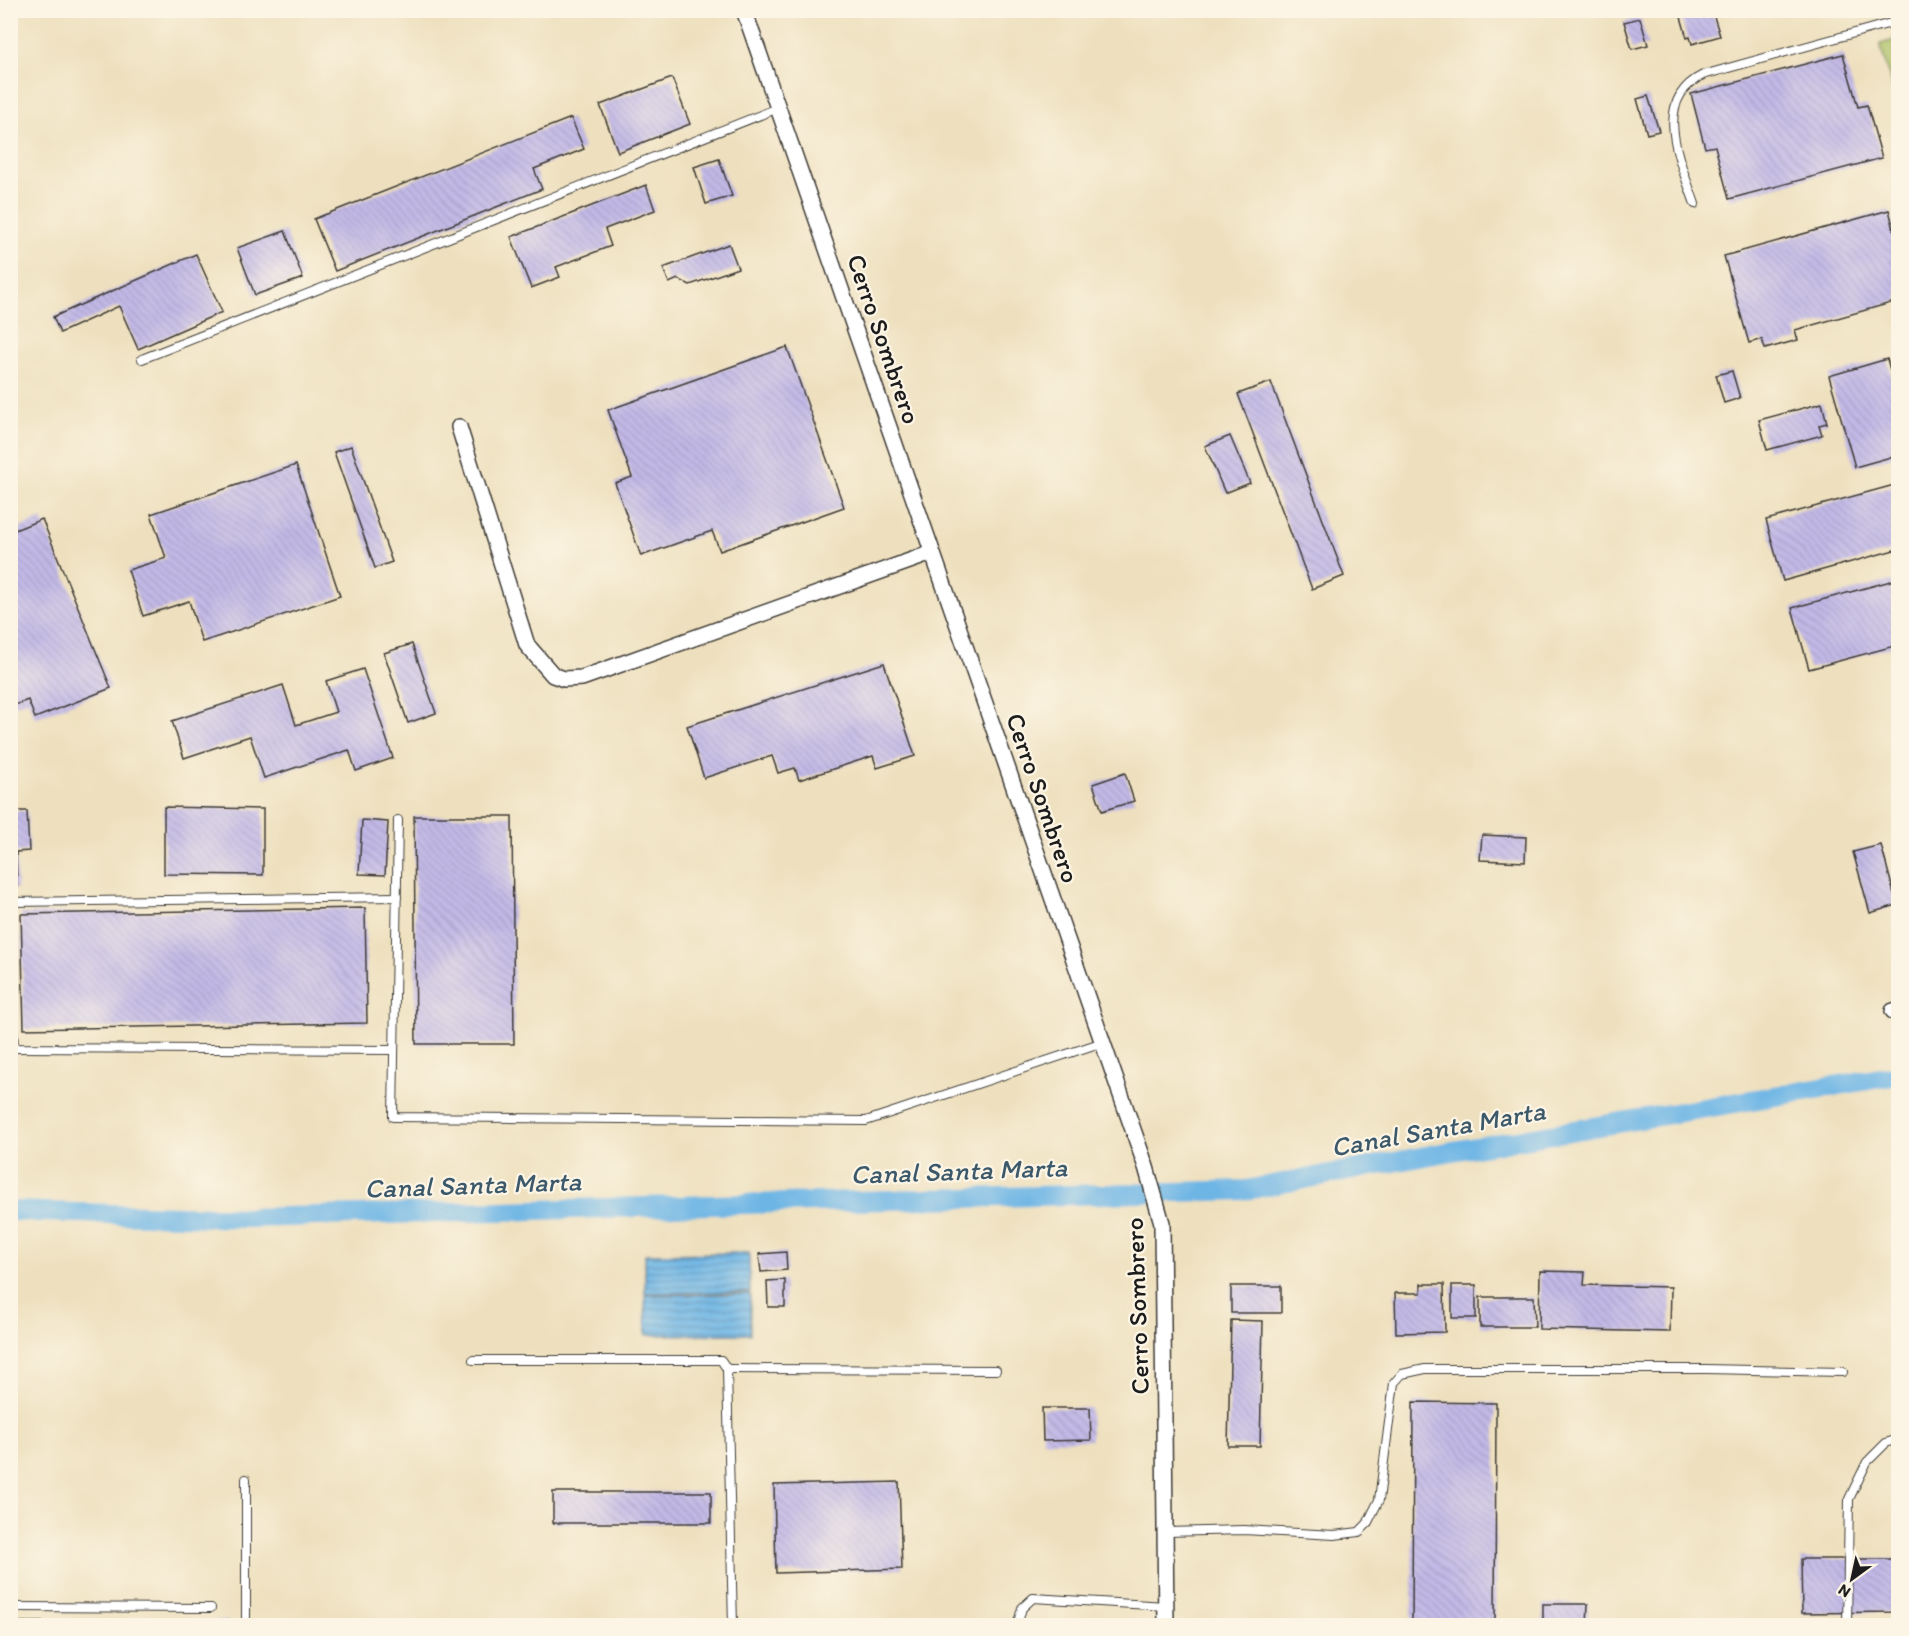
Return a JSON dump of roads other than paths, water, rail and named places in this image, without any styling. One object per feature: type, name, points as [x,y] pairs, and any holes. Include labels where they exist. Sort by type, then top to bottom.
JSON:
[{"type":"street","name":"Cerro Sombrero","points":[[744,10],[1103,1042],[1149,1177],[1162,1223],[1167,1532],[1166,1626]]},
{"type":"street","points":[[459,427],[527,645],[553,675],[564,679],[582,678],[932,553]]},
{"type":"lane","points":[[1695,204],[1672,134],[1677,98],[1688,82],[1703,75],[1899,21]]},
{"type":"lane","points":[[142,359],[778,108]]},
{"type":"lane","points":[[398,820],[393,1117],[866,1121],[1103,1042]]},
{"type":"lane","points":[[10,902],[397,897]]},
{"type":"lane","points":[[10,962],[14,1048],[394,1050]]},
{"type":"lane","points":[[473,1360],[721,1360],[727,1369],[733,1626]]},
{"type":"lane","points":[[727,1369],[996,1370]]},
{"type":"lane","points":[[1167,1532],[1244,1530],[1334,1535],[1359,1532],[1379,1500],[1394,1383],[1402,1374],[1425,1369],[1706,1369],[1843,1372]]},
{"type":"lane","points":[[1847,1626],[1849,1499],[1867,1462],[1886,1443],[1899,1439]]},
{"type":"lane","points":[[246,1479],[246,1626]]},
{"type":"lane","points":[[1017,1626],[1022,1608],[1033,1598],[1166,1606]]},
{"type":"lane","points":[[10,1607],[211,1608]]},
{"type":"water","points":[[749,1253],[750,1292],[645,1293],[645,1254]]},
{"type":"water","points":[[750,1294],[750,1334],[646,1335],[645,1295]]},
{"type":"waterway","name":"Canal Santa Marta","points":[[10,1211],[247,1218],[1246,1190],[1447,1152],[1898,1075]]}]
